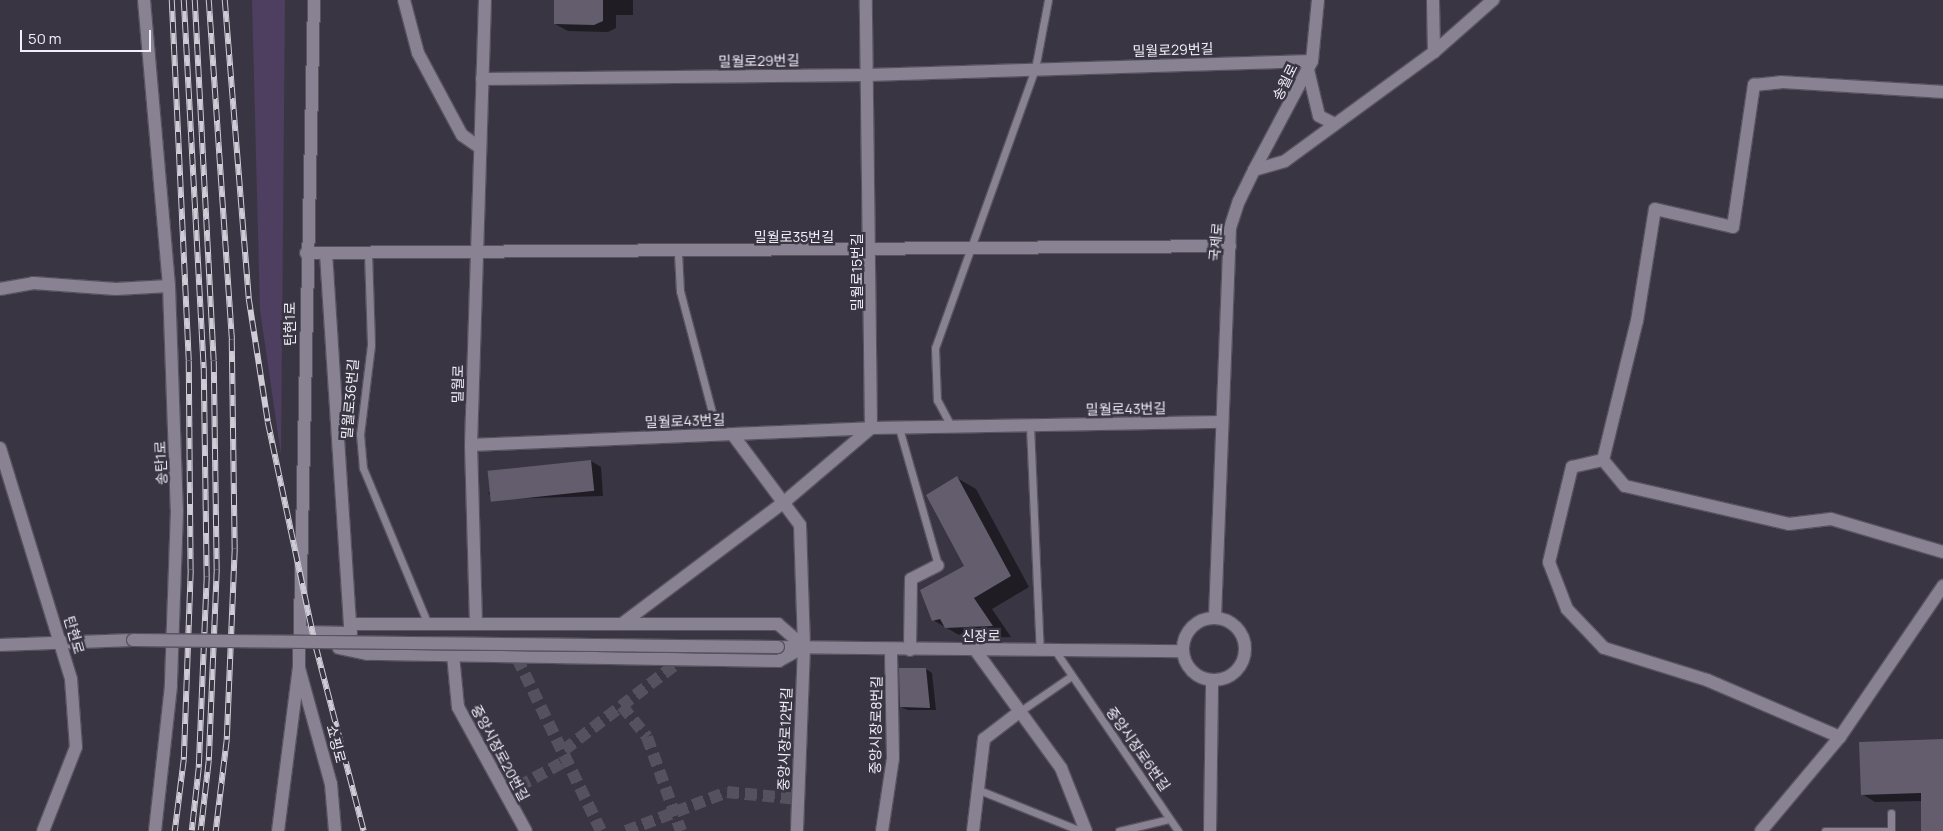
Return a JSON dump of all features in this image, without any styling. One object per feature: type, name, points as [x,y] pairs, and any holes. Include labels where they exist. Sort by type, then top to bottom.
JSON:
[{"type":"street","name":"송탄1로","points":[[144,0],[169,286],[177,510],[173,640],[154,831]]},
{"type":"street","name":"탄현1로","points":[[299,647],[306,253],[314,0]]},
{"type":"street","points":[[404,0],[418,53],[462,135],[479,147]]},
{"type":"street","name":"밀월로","points":[[476,622],[471,445],[484,0]]},
{"type":"street","name":"밀월로15번길","points":[[866,0],[872,252],[871,428]]},
{"type":"street","name":"송월로","points":[[1254,170],[1310,66],[1318,0]]},
{"type":"street","points":[[1433,0],[1434,52]]},
{"type":"street","points":[[1254,170],[1279,165],[1434,52],[1493,0]]},
{"type":"street","points":[[1310,66],[1319,116],[1335,124]]},
{"type":"street","name":"밀월로29번길","points":[[482,79],[868,75],[1035,69],[1310,66]]},
{"type":"street","points":[[1603,460],[1637,321],[1655,209],[1733,227],[1754,85],[1781,82],[1943,92]]},
{"type":"street","name":"국제로","points":[[1215,617],[1230,246],[1234,215],[1254,170]]},
{"type":"street","name":"밀월로35번길","points":[[476,255],[872,252],[1230,246]]},
{"type":"street","points":[[306,253],[476,255]]},
{"type":"street","points":[[300,632],[351,633],[326,253]]},
{"type":"street","points":[[0,289],[33,283],[116,289],[169,286]]},
{"type":"street","name":"밀월로43번길","points":[[471,445],[871,428],[1222,422]]},
{"type":"street","points":[[623,623],[783,503],[871,428]]},
{"type":"street","points":[[733,434],[800,525],[804,647]]},
{"type":"street","name":"탄현로","points":[[0,448],[62,642],[71,678],[76,747],[43,831]]},
{"type":"street","points":[[1603,460],[1625,486],[1789,524],[1830,519],[1943,552]]},
{"type":"street","points":[[1603,460],[1572,467],[1560,511],[1549,562],[1567,609],[1604,648],[1707,680],[1840,737]]},
{"type":"street","points":[[910,650],[911,579],[938,565]]},
{"type":"street","points":[[1761,831],[1840,737],[1943,586]]},
{"type":"street","points":[[1215,617],[1237,627],[1246,650],[1236,672],[1212,680],[1189,667],[1183,650],[1192,627],[1215,617]]},
{"type":"street","points":[[350,624],[476,622],[778,624],[804,647]]},
{"type":"street","name":"신장로","points":[[62,642],[134,640],[804,647],[1056,652],[1183,650]]},
{"type":"street","points":[[0,645],[62,642]]},
{"type":"street","points":[[299,647],[453,656],[779,661],[804,647]]},
{"type":"street","name":"쇼핑로","points":[[278,831],[299,666],[299,647]]},
{"type":"street","name":"중앙시장로12번길","points":[[797,831],[804,647]]},
{"type":"street","name":"중앙시장로8번길","points":[[882,831],[893,758],[891,650]]},
{"type":"street","points":[[976,651],[1061,768],[1086,831]]},
{"type":"street","name":"중앙시장로20번길","points":[[453,656],[458,707],[526,831]]},
{"type":"street","name":"쇼핑로","points":[[299,666],[331,784],[335,831]]},
{"type":"street","points":[[1210,831],[1212,680]]},
{"type":"street","points":[[973,831],[984,739],[1019,712]]},
{"type":"lane","points":[[951,426],[937,400],[935,348],[1035,69],[1048,0]]},
{"type":"lane","name":"밀월로36번길","points":[[368,253],[371,345],[360,434],[363,468],[428,624]]},
{"type":"lane","points":[[678,253],[680,292],[718,435]]},
{"type":"lane","points":[[1030,426],[1040,651]]},
{"type":"lane","points":[[899,428],[938,565]]},
{"type":"lane","name":"중앙시장로6번길","points":[[1056,652],[1070,677],[1178,831]]},
{"type":"lane","points":[[1019,712],[1070,677]]},
{"type":"lane","points":[[979,790],[1081,831]]},
{"type":"lane","points":[[1825,831],[1891,831],[1891,813]]},
{"type":"lane","points":[[1119,831],[1169,819]]},
{"type":"shaded area","points":[[252,0],[285,0],[281,455],[260,310]]},
{"type":"building","points":[[554,0],[603,0],[603,21],[594,25],[554,24]]},
{"type":"building","points":[[591,460],[594,491],[491,502],[488,471]]},
{"type":"building","points":[[957,476],[1011,576],[974,598],[993,626],[945,628],[940,619],[932,621],[920,590],[964,566],[926,495]]},
{"type":"building","points":[[899,668],[926,668],[930,708],[900,707]]},
{"type":"building","points":[[1943,739],[1943,831],[1921,831],[1921,793],[1861,795],[1859,742]]},
{"type":"tunnel","points":[[517,658],[601,831]]},
{"type":"tunnel","points":[[564,750],[680,661]]},
{"type":"tunnel","points":[[622,706],[647,737],[681,831]]},
{"type":"tunnel","points":[[503,795],[569,759]]},
{"type":"tunnel","points":[[626,831],[727,792],[798,799]]},
{"type":"railway","points":[[172,0],[189,361],[191,570],[184,760],[175,831]]},
{"type":"railway","points":[[184,0],[204,368],[207,577],[199,768],[192,831]]},
{"type":"railway","points":[[195,0],[214,361],[217,570],[209,761],[201,831]]},
{"type":"railway","points":[[209,0],[232,340],[235,549],[227,740],[216,831]]},
{"type":"railway","points":[[225,0],[249,299],[268,422],[316,647],[364,831]]}]
